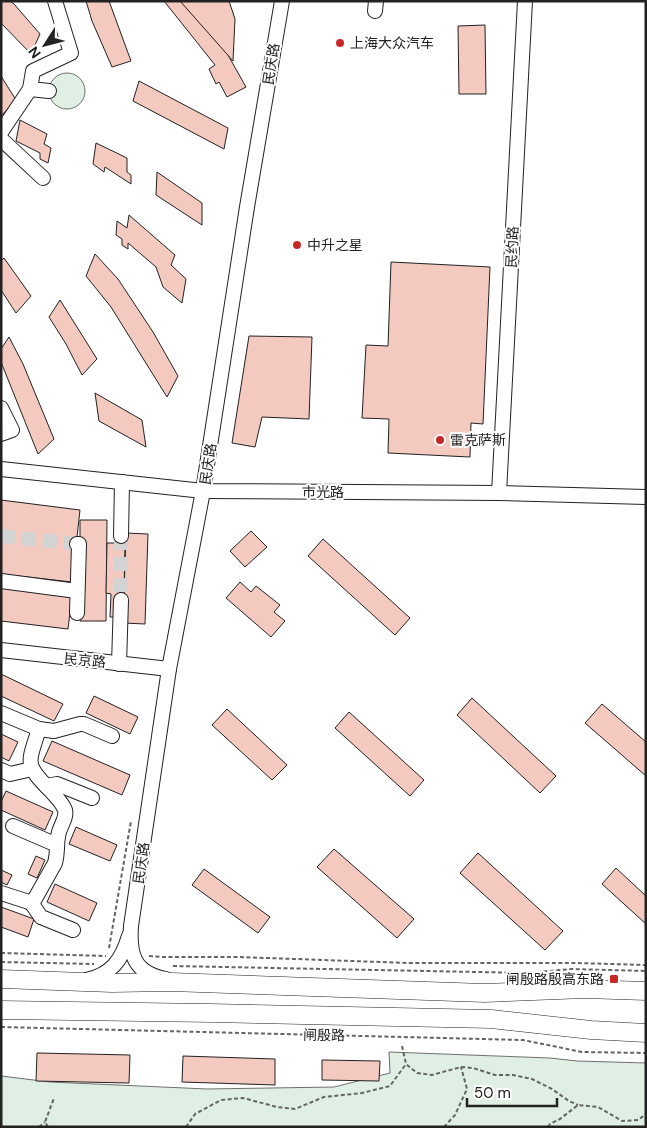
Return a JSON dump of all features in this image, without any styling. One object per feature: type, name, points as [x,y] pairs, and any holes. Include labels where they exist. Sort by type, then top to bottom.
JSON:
[{"type":"main road","points":[[1,979],[112,983],[162,982],[485,993],[585,989],[646,991]]},
{"type":"main road","name":"闸殷路","points":[[1,1010],[491,1019],[590,1030],[646,1033]]},
{"type":"street","points":[[1,132],[30,89],[33,71],[72,53],[55,1]]},
{"type":"street","name":"民庆路","points":[[112,960],[120,959],[128,951],[170,669],[203,492],[282,1]]},
{"type":"street","name":"民约路","points":[[499,493],[525,1]]},
{"type":"street","points":[[30,89],[49,91]]},
{"type":"street","points":[[1,139],[44,178]]},
{"type":"street","points":[[1,408],[12,430],[1,434]]},
{"type":"street","name":"市光路","points":[[1,468],[203,492],[499,493],[646,497]]},
{"type":"street","points":[[121,536],[122,482]]},
{"type":"street","points":[[77,544],[79,544],[77,613]]},
{"type":"street","points":[[1,581],[77,591]]},
{"type":"street","points":[[119,664],[121,600]]},
{"type":"street","name":"民京路","points":[[1,650],[170,669]]},
{"type":"street","points":[[1,713],[39,729],[54,731],[84,724],[112,736]]},
{"type":"street","points":[[32,904],[56,863],[56,845],[60,827],[66,814],[60,801],[32,769],[30,764],[31,754],[39,729]]},
{"type":"street","points":[[1,770],[10,774],[32,769]]},
{"type":"street","points":[[46,786],[56,784],[92,798]]},
{"type":"street","points":[[13,826],[56,845]]},
{"type":"street","points":[[1,893],[32,904],[41,917],[73,930]]},
{"type":"street","points":[[128,951],[139,966],[150,974],[163,979],[192,983]]},
{"type":"street","points":[[76,981],[102,976],[112,960]]},
{"type":"path","points":[[131,821],[109,948],[145,952],[151,957],[238,957],[409,963],[646,966]]},
{"type":"path","points":[[1,953],[112,960]]},
{"type":"path","points":[[1,962],[112,960]]},
{"type":"path","points":[[171,966],[528,973],[571,969],[646,971]]},
{"type":"path","name":"闸殷路","points":[[1,1027],[523,1040],[582,1052],[646,1053]]},
{"type":"path","points":[[402,1046],[406,1064],[417,1073],[432,1075],[461,1066],[495,1075],[513,1075],[532,1080],[552,1089],[578,1105],[598,1107],[622,1121],[638,1120],[646,1114]]},
{"type":"path","points":[[186,1127],[195,1114],[221,1100],[243,1098],[278,1107],[295,1109],[324,1096],[362,1093],[390,1086],[406,1064]]},
{"type":"path","points":[[444,1127],[455,1115],[467,1089],[461,1066]]},
{"type":"path","points":[[39,1127],[45,1122],[54,1098]]},
{"type":"path","points":[[548,1127],[578,1105]]},
{"type":"path","points":[[45,1122],[48,1127]]},
{"type":"green space","points":[[67,73],[74,74],[80,78],[84,84],[84,98],[80,104],[74,108],[67,109],[60,108],[54,104],[50,98],[49,91],[50,84],[54,78],[60,74]]},
{"type":"green space","points":[[389,1052],[646,1063],[646,1127],[1,1127],[1,1076],[50,1082],[207,1089],[334,1087],[390,1073]]},
{"type":"building","points":[[1,1],[10,1],[14,4],[40,34],[31,54],[1,23]]},
{"type":"building","points":[[86,1],[109,1],[131,61],[112,67],[92,21]]},
{"type":"building","points":[[164,1],[197,1],[234,49],[228,55],[246,87],[227,97],[219,82],[216,84],[209,69],[215,65]]},
{"type":"building","points":[[180,1],[229,1],[235,19],[233,61]]},
{"type":"building","points":[[485,25],[486,94],[459,94],[458,26]]},
{"type":"building","points":[[1,76],[16,100],[1,116]]},
{"type":"building","points":[[139,81],[228,128],[224,149],[133,101]]},
{"type":"building","points":[[20,120],[47,134],[44,144],[51,148],[48,163],[40,159],[40,153],[16,141]]},
{"type":"building","points":[[96,143],[127,158],[127,172],[131,175],[131,184],[105,167],[104,172],[93,164]]},
{"type":"building","points":[[157,172],[202,203],[202,225],[156,195]]},
{"type":"building","points":[[129,215],[175,255],[171,265],[186,279],[182,303],[163,287],[156,267],[128,243],[128,249],[122,245],[122,239],[116,235],[117,221],[127,228]]},
{"type":"building","points":[[95,254],[118,279],[153,332],[178,376],[167,397],[111,307],[86,276]]},
{"type":"building","points":[[4,258],[31,296],[16,313],[1,290],[1,261]]},
{"type":"building","points":[[391,262],[490,267],[483,424],[471,423],[470,457],[388,453],[389,419],[362,418],[366,345],[388,346]]},
{"type":"building","points":[[60,300],[97,359],[82,375],[49,317]]},
{"type":"building","points":[[249,336],[312,337],[309,419],[262,417],[255,447],[232,443]]},
{"type":"building","points":[[9,337],[23,364],[54,439],[38,454],[1,362],[1,349]]},
{"type":"building","points":[[95,393],[142,420],[146,447],[99,421]]},
{"type":"building","points":[[1,500],[80,510],[72,582],[1,574]]},
{"type":"building","points":[[80,520],[107,520],[106,621],[80,621]]},
{"type":"building","points":[[251,531],[267,547],[245,567],[230,551]]},
{"type":"building","points":[[126,533],[148,534],[145,624],[123,623]]},
{"type":"building","points":[[323,539],[410,618],[395,635],[308,556]]},
{"type":"building","points":[[107,543],[125,543],[124,593],[119,593],[118,617],[110,617],[111,594],[106,593]]},
{"type":"building","points":[[240,582],[251,592],[256,586],[280,605],[274,612],[285,621],[271,637],[226,598]]},
{"type":"building","points":[[1,586],[72,595],[68,629],[1,621]]},
{"type":"building","points":[[1,674],[63,704],[54,721],[1,696]]},
{"type":"building","points":[[94,696],[138,717],[130,734],[86,713]]},
{"type":"building","points":[[472,698],[556,776],[540,793],[457,715]]},
{"type":"building","points":[[602,704],[646,742],[646,776],[585,723]]},
{"type":"building","points":[[227,709],[287,765],[272,780],[212,725]]},
{"type":"building","points":[[349,712],[424,780],[410,796],[335,728]]},
{"type":"building","points":[[1,734],[18,742],[9,761],[1,757]]},
{"type":"building","points":[[52,741],[130,775],[122,795],[43,761]]},
{"type":"building","points":[[6,791],[53,812],[45,830],[1,810],[1,802]]},
{"type":"building","points":[[76,827],[117,845],[110,861],[69,844]]},
{"type":"building","points":[[334,849],[414,919],[397,938],[317,867]]},
{"type":"building","points":[[478,853],[563,931],[545,950],[460,873]]},
{"type":"building","points":[[36,856],[45,860],[37,878],[28,874]]},
{"type":"building","points":[[616,868],[646,896],[646,924],[602,884]]},
{"type":"building","points":[[204,869],[270,917],[258,933],[192,885]]},
{"type":"building","points":[[1,870],[12,875],[7,885],[1,882]]},
{"type":"building","points":[[55,884],[97,903],[89,921],[47,902]]},
{"type":"building","points":[[1,907],[34,919],[28,937],[1,927]]},
{"type":"building","points":[[37,1053],[130,1055],[129,1083],[36,1081]]},
{"type":"building","points":[[183,1056],[275,1059],[275,1085],[182,1082]]},
{"type":"building","points":[[322,1060],[380,1061],[379,1081],[322,1080]]},
{"type":"tunnel","points":[[1,536],[77,544]]},
{"type":"tunnel","points":[[121,536],[121,600]]},
{"type":"place","name":"上海大众汽车","points":[[340,43]]},
{"type":"place","name":"中升之星","points":[[297,245]]},
{"type":"place","name":"雷克萨斯","points":[[440,440]]},
{"type":"place","name":"闸殷路殷高东路","points":[[614,979]]}]
